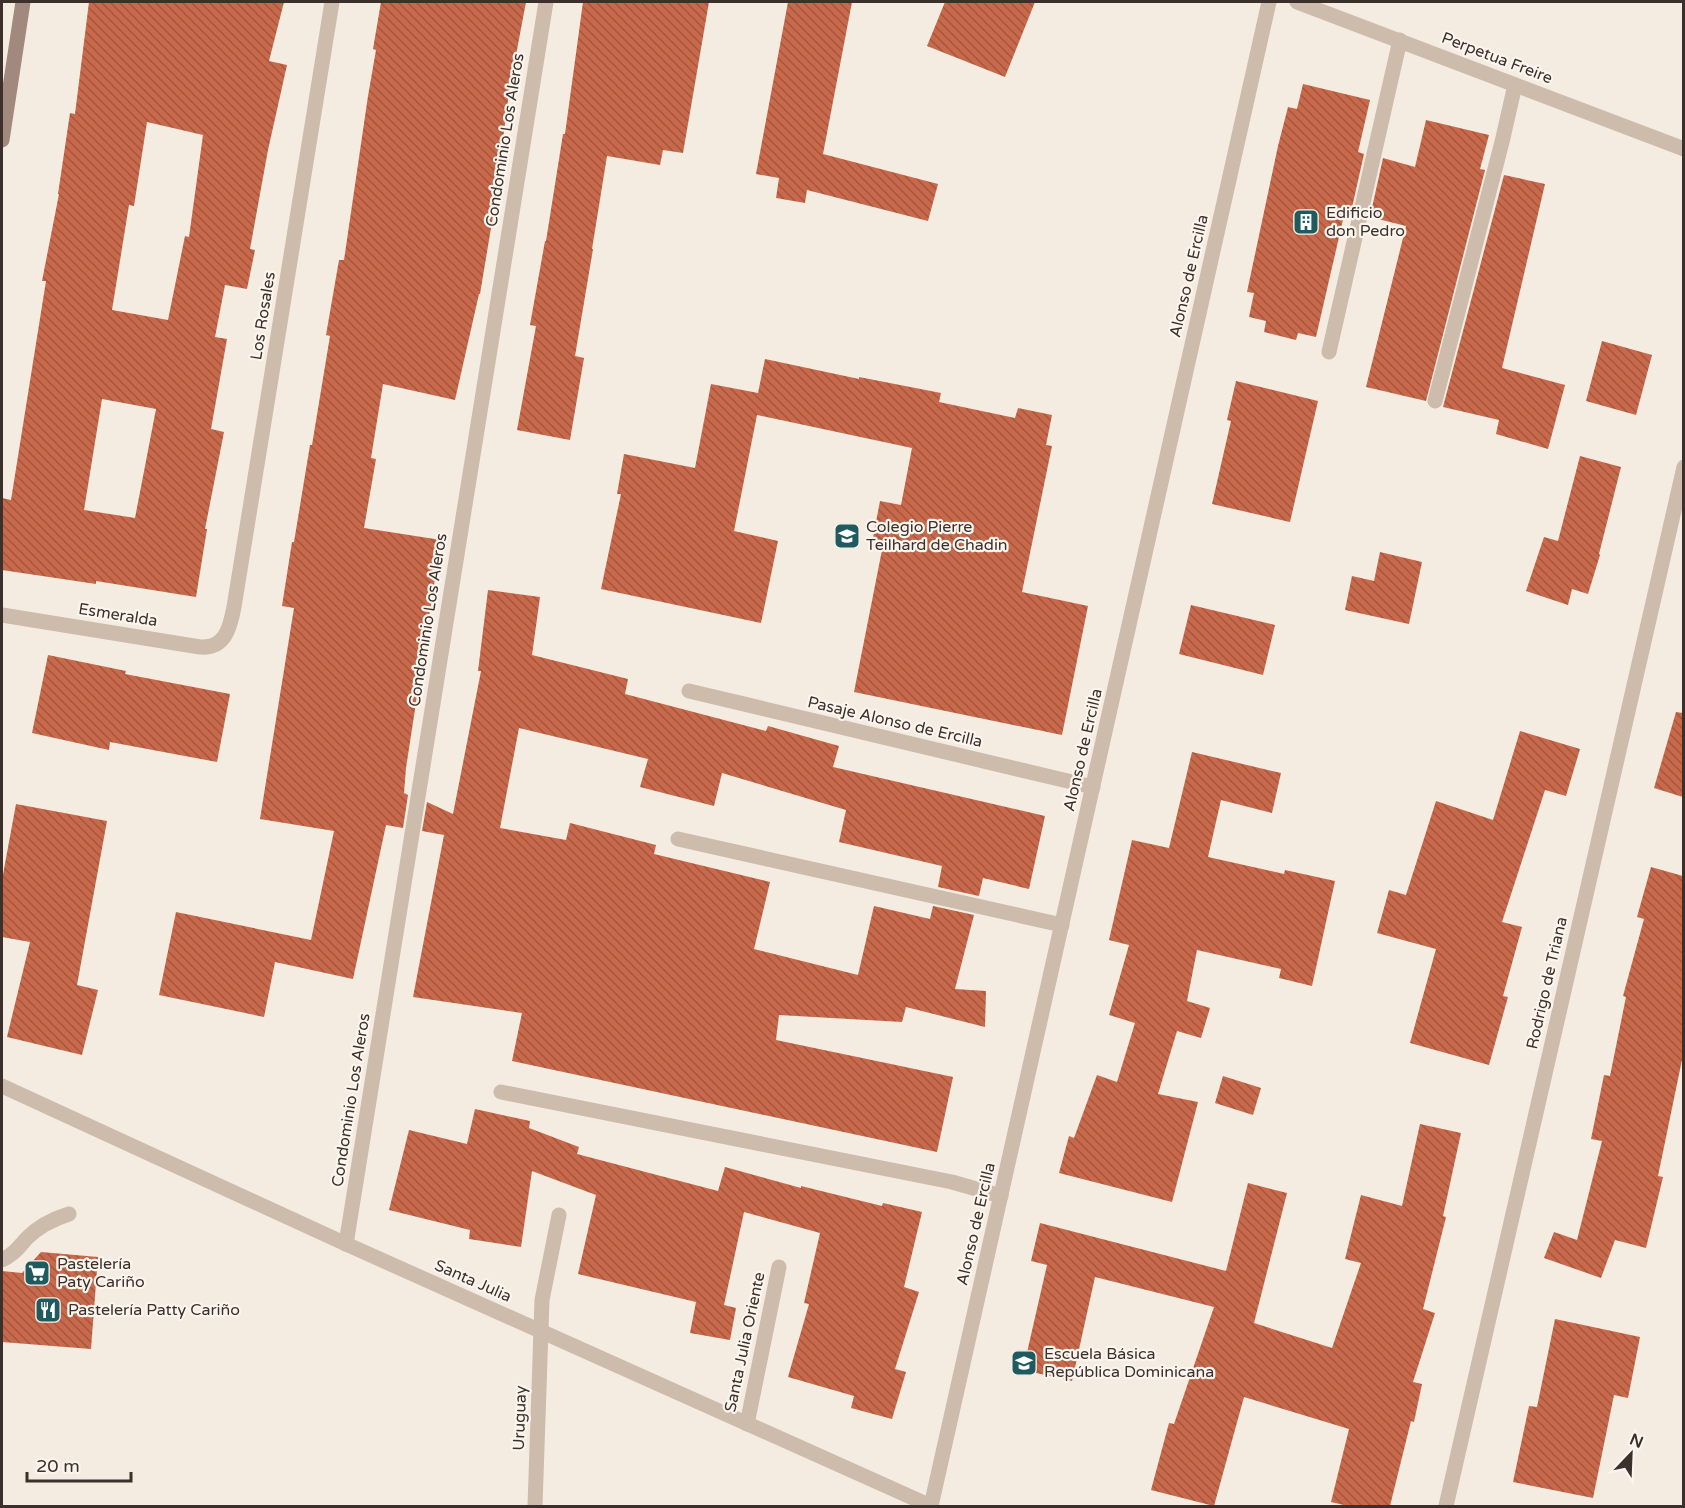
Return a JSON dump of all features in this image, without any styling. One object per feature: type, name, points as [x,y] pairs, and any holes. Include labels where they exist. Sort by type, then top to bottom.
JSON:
[{"type":"main road","points":[[2,140],[23,2]]},
{"type":"street","name":"Los Rosales","points":[[225,636],[234,608],[332,2]]},
{"type":"street","name":"Condominio Los Aleros","points":[[346,1244],[546,2]]},
{"type":"street","name":"Alonso de Ercilla","points":[[931,1506],[1269,2]]},
{"type":"street","name":"Perpetua Freire","points":[[1297,2],[1683,149]]},
{"type":"street","points":[[1329,352],[1400,40]]},
{"type":"street","points":[[1435,401],[1500,153],[1515,85]]},
{"type":"street","name":"Rodrigo de Triana","points":[[1446,1506],[1683,467]]},
{"type":"street","name":"Esmeralda","points":[[2,615],[208,648],[216,645],[225,636]]},
{"type":"street","name":"Pasaje Alonso de Ercilla","points":[[688,691],[1093,787]]},
{"type":"street","points":[[678,839],[1062,925]]},
{"type":"street","name":"Santa Julia","points":[[2,1086],[346,1244],[931,1506]]},
{"type":"street","points":[[501,1092],[952,1182],[1001,1196]]},
{"type":"street","points":[[2,1260],[19,1250],[40,1228],[54,1219],[69,1214]]},
{"type":"street","points":[[541,1332],[542,1300],[559,1215]]},
{"type":"street","name":"Santa Julia Oriente","points":[[747,1424],[779,1267]]},
{"type":"street","name":"Uruguay","points":[[535,1506],[541,1332]]},
{"type":"building","points":[[89,2],[284,2],[269,61],[287,65],[268,150],[250,249],[255,250],[247,289],[225,285],[215,337],[227,339],[211,429],[224,432],[205,529],[207,529],[196,597],[96,581],[96,584],[2,570],[2,498],[11,500],[46,281],[42,281],[59,194],[70,113],[75,114]],"holes":[[[147,122],[203,135],[189,237],[185,236],[168,320],[112,310],[129,205],[134,206]],[[102,399],[156,409],[135,518],[84,510]]]},
{"type":"building","points":[[381,2],[526,2],[509,92],[495,204],[480,294],[455,400],[383,384],[371,458],[376,459],[364,528],[441,540],[406,768],[404,793],[408,795],[403,828],[386,825],[353,979],[275,962],[264,1017],[159,995],[176,912],[311,940],[334,831],[260,819],[294,608],[282,606],[330,336],[326,335],[339,260],[344,260],[376,50],[373,49]]},
{"type":"building","points":[[583,2],[709,2],[683,153],[663,150],[660,165],[607,156],[575,356],[584,358],[570,440],[517,430],[536,326],[530,325],[563,134],[565,134]]},
{"type":"building","points":[[788,2],[852,2],[823,154],[938,184],[928,221],[807,190],[805,203],[776,198],[779,178],[756,174]]},
{"type":"building","points":[[945,2],[1035,2],[1005,77],[927,46]]},
{"type":"building","name":"Edificio don Pedro","points":[[1303,84],[1370,100],[1358,152],[1364,154],[1351,212],[1345,211],[1316,337],[1298,333],[1296,340],[1264,332],[1266,321],[1249,317],[1254,293],[1247,292],[1288,107],[1297,109]]},
{"type":"building","points":[[1426,120],[1489,135],[1480,169],[1485,170],[1426,401],[1366,387],[1406,226],[1370,217],[1383,158],[1415,167]]},
{"type":"building","points":[[1504,175],[1545,184],[1502,368],[1565,385],[1548,449],[1496,434],[1499,420],[1443,407]]},
{"type":"building","points":[[1602,341],[1652,355],[1636,415],[1586,401]]},
{"type":"building","points":[[765,359],[859,379],[859,377],[941,393],[939,402],[1015,418],[1018,408],[1052,415],[1046,445],[1052,446],[1022,592],[1088,606],[1062,735],[854,692],[882,550],[871,548],[880,501],[901,505],[912,448],[757,415],[734,531],[778,541],[761,623],[601,589],[621,494],[617,494],[624,454],[695,468],[711,384],[758,393]]},
{"type":"building","points":[[1236,381],[1318,401],[1290,522],[1212,504],[1231,421],[1227,420]]},
{"type":"building","points":[[1580,456],[1621,467],[1600,555],[1588,594],[1572,589],[1568,605],[1526,591],[1544,537],[1558,541]]},
{"type":"building","points":[[1380,552],[1422,562],[1409,624],[1345,610],[1352,576],[1374,581]]},
{"type":"building","points":[[488,590],[540,597],[532,655],[628,679],[625,694],[766,731],[768,726],[839,746],[833,767],[1045,816],[1029,889],[983,878],[979,896],[938,887],[942,866],[839,842],[846,810],[722,773],[714,806],[640,787],[648,759],[519,728],[500,828],[566,840],[570,823],[656,845],[654,854],[770,882],[754,949],[858,975],[874,906],[930,919],[933,906],[974,915],[955,989],[986,991],[985,1027],[906,1007],[902,1022],[779,1015],[776,1040],[953,1077],[937,1152],[512,1061],[522,1013],[413,997],[444,835],[422,831],[427,802],[453,814],[481,671],[478,671]]},
{"type":"building","points":[[1191,605],[1275,625],[1263,675],[1179,654]]},
{"type":"building","points":[[48,655],[126,671],[125,674],[230,694],[217,762],[110,742],[109,750],[32,733]]},
{"type":"building","points":[[1676,712],[1683,713],[1683,797],[1654,788]]},
{"type":"building","points":[[1520,731],[1580,749],[1566,796],[1545,790],[1502,922],[1522,927],[1503,996],[1508,997],[1489,1065],[1410,1043],[1436,949],[1377,933],[1389,890],[1406,895],[1436,801],[1493,820]]},
{"type":"building","points":[[1192,752],[1281,773],[1272,813],[1221,800],[1208,857],[1284,874],[1285,870],[1335,881],[1312,986],[1279,978],[1281,969],[1197,950],[1187,1001],[1210,1008],[1201,1038],[1177,1031],[1158,1094],[1198,1102],[1172,1202],[1059,1173],[1069,1136],[1074,1138],[1097,1075],[1117,1082],[1135,1023],[1109,1015],[1129,945],[1109,940],[1132,840],[1169,848]]},
{"type":"building","points":[[16,804],[107,821],[77,985],[98,990],[82,1055],[7,1037],[30,942],[2,937],[2,880]]},
{"type":"building","points":[[1651,867],[1683,876],[1683,1055],[1658,1176],[1663,1177],[1646,1248],[1615,1240],[1601,1278],[1544,1258],[1554,1232],[1577,1240],[1602,1141],[1591,1139],[1604,1075],[1610,1076],[1626,997],[1623,996],[1644,919],[1637,917]]},
{"type":"building","points":[[1223,1076],[1261,1088],[1253,1115],[1215,1103]]},
{"type":"building","points":[[475,1109],[530,1121],[529,1128],[579,1147],[577,1154],[718,1191],[725,1167],[801,1188],[801,1186],[882,1206],[883,1203],[922,1212],[904,1287],[919,1292],[895,1369],[906,1372],[892,1419],[851,1408],[854,1396],[788,1377],[809,1304],[804,1303],[820,1233],[744,1212],[724,1305],[736,1308],[730,1340],[690,1333],[696,1302],[578,1274],[596,1195],[532,1171],[521,1247],[469,1239],[470,1230],[389,1210],[409,1130],[467,1144]]},
{"type":"building","points":[[1420,1124],[1461,1133],[1443,1216],[1446,1217],[1423,1309],[1435,1313],[1413,1382],[1422,1384],[1414,1422],[1411,1421],[1390,1506],[1348,1506],[1331,1502],[1349,1429],[1244,1397],[1214,1506],[1151,1490],[1169,1423],[1174,1424],[1214,1307],[1095,1277],[1072,1381],[1023,1370],[1047,1265],[1031,1261],[1040,1223],[1226,1271],[1248,1183],[1287,1193],[1254,1323],[1332,1348],[1361,1263],[1345,1259],[1361,1195],[1402,1206]]},
{"type":"building","name":"Pastelería Patty Cariño","points":[[41,1252],[98,1257],[91,1349],[2,1342],[2,1271],[22,1273]]},
{"type":"building","points":[[1555,1319],[1640,1337],[1628,1398],[1614,1395],[1593,1498],[1513,1482],[1529,1406],[1537,1407]]},
{"type":"place","name":"Edificio don Pedro","points":[[1306,222]]},
{"type":"place","name":"Colegio Pierre Teilhard de Chadin","points":[[847,536]]},
{"type":"place","name":"Pastelería Paty Cariño","points":[[37,1273]]},
{"type":"place","name":"Pastelería Patty Cariño","points":[[48,1310]]},
{"type":"place","name":"Escuela Básica República Dominicana","points":[[1024,1363]]}]
